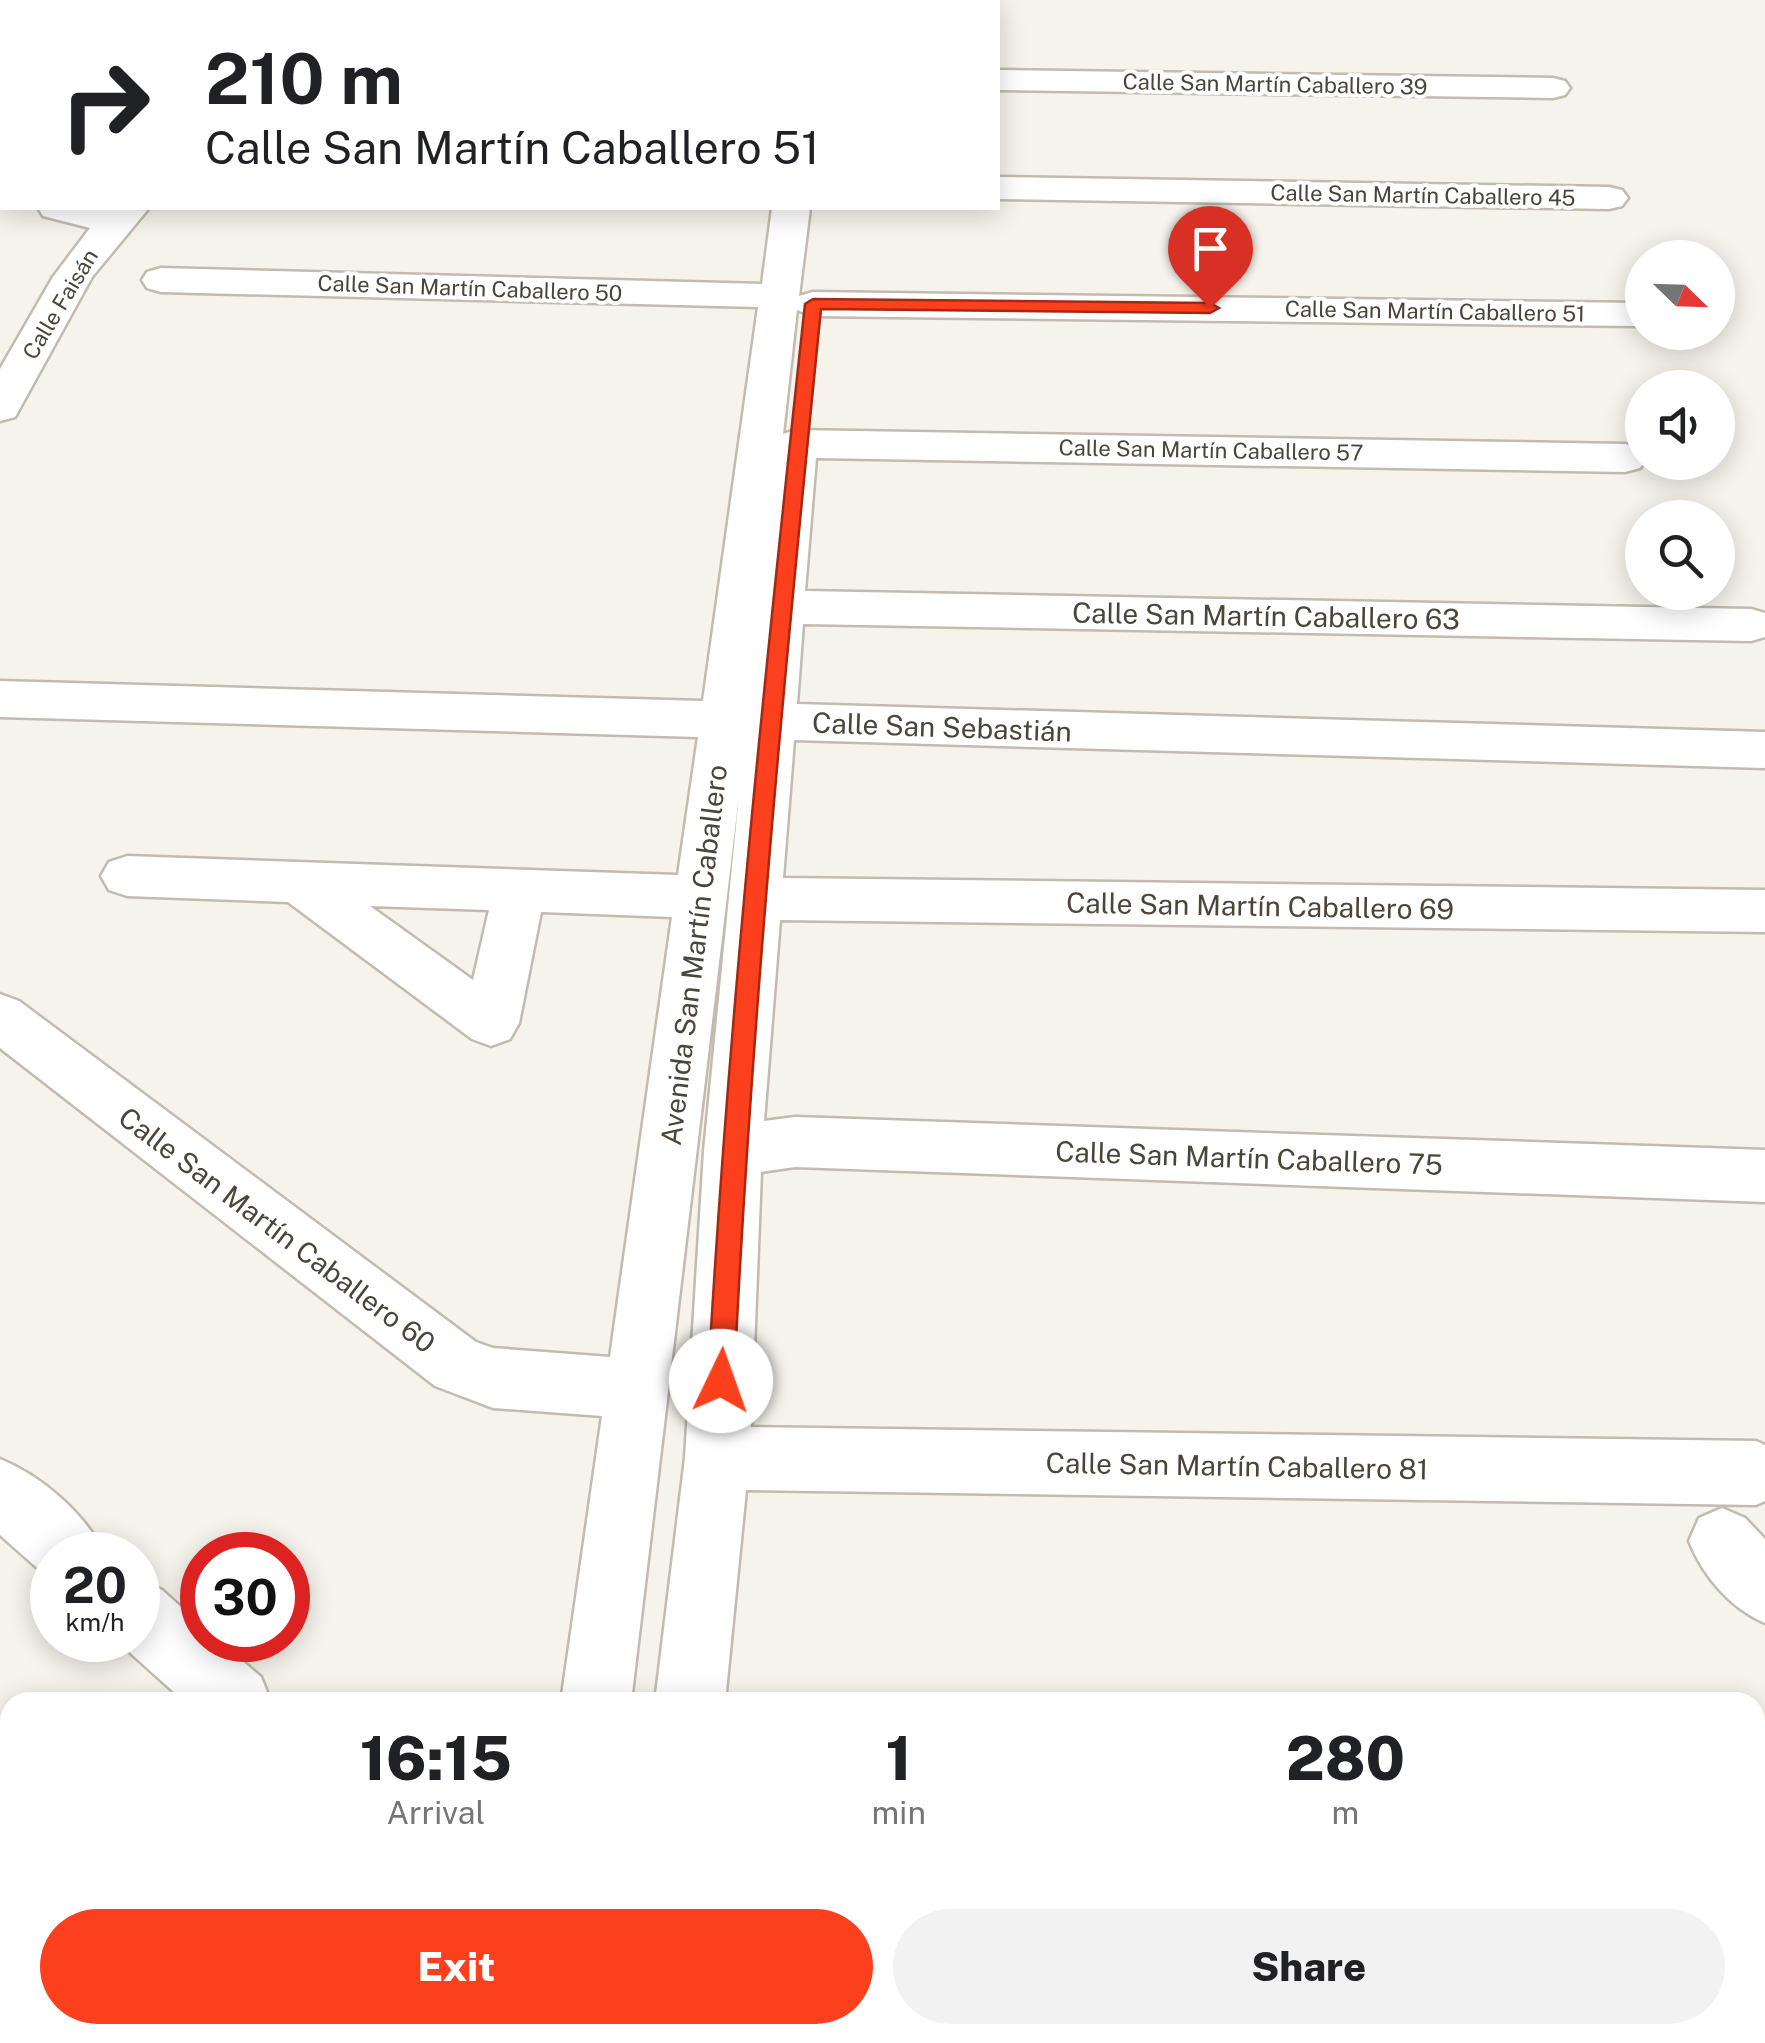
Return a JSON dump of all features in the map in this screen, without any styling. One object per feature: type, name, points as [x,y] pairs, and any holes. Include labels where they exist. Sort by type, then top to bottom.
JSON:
[{"type":"street","name":"Calle San Martín Caballero 39","points":[[1000,80],[1553,88]]},
{"type":"street","name":"Calle San Martín Caballero 45","points":[[1000,188],[1609,198]]},
{"type":"street","points":[[75,210],[122,215]]},
{"type":"street","name":"Avenida San Martín Caballero","points":[[745,737],[781,607],[796,444],[796,300],[790,210]]},
{"type":"street","name":"Avenida San Martín Caballero","points":[[597,1692],[639,1388],[728,898],[796,300],[824,210]]},
{"type":"street","name":"Calle Faisán","points":[[5,387],[60,296],[122,215]]},
{"type":"street","name":"Calle San Martín Caballero 50","points":[[161,280],[796,300]]},
{"type":"street","name":"Calle San Martín Caballero 51","points":[[796,300],[1625,314]]},
{"type":"street","name":"Calle San Martín Caballero 57","points":[[796,444],[1625,458]]},
{"type":"street","name":"Calle San Martín Caballero 63","points":[[781,607],[1751,625]]},
{"type":"street","name":"Calle San Sebastián","points":[[0,698],[745,737],[1765,779]]},
{"type":"street","name":"Calle San Sebastián","points":[[0,732],[1765,750]]},
{"type":"street","name":"Calle San Martín Caballero 69","points":[[127,876],[728,898],[1765,912]]},
{"type":"street","points":[[297,882],[492,1023],[520,890]]},
{"type":"street","name":"Avenida San Martín Caballero","points":[[691,1692],[717,1458],[733,1151],[728,898]]},
{"type":"street","name":"Calle San Martín Caballero 60","points":[[0,1017],[426,1346],[456,1365],[492,1378],[639,1388]]},
{"type":"street","name":"Calle San Martín Caballero 75","points":[[733,1151],[796,1142],[1765,1176]]},
{"type":"street","name":"Calle San Martín Caballero 81","points":[[717,1458],[1756,1473]]},
{"type":"street","points":[[0,1491],[46,1532]]},
{"type":"street","points":[[1722,1541],[1765,1589]]},
{"type":"street","points":[[160,1634],[225,1692]]},
{"type":"route","points":[[721,1381],[733,1151],[766,753],[813,304],[1210,308]]}]
